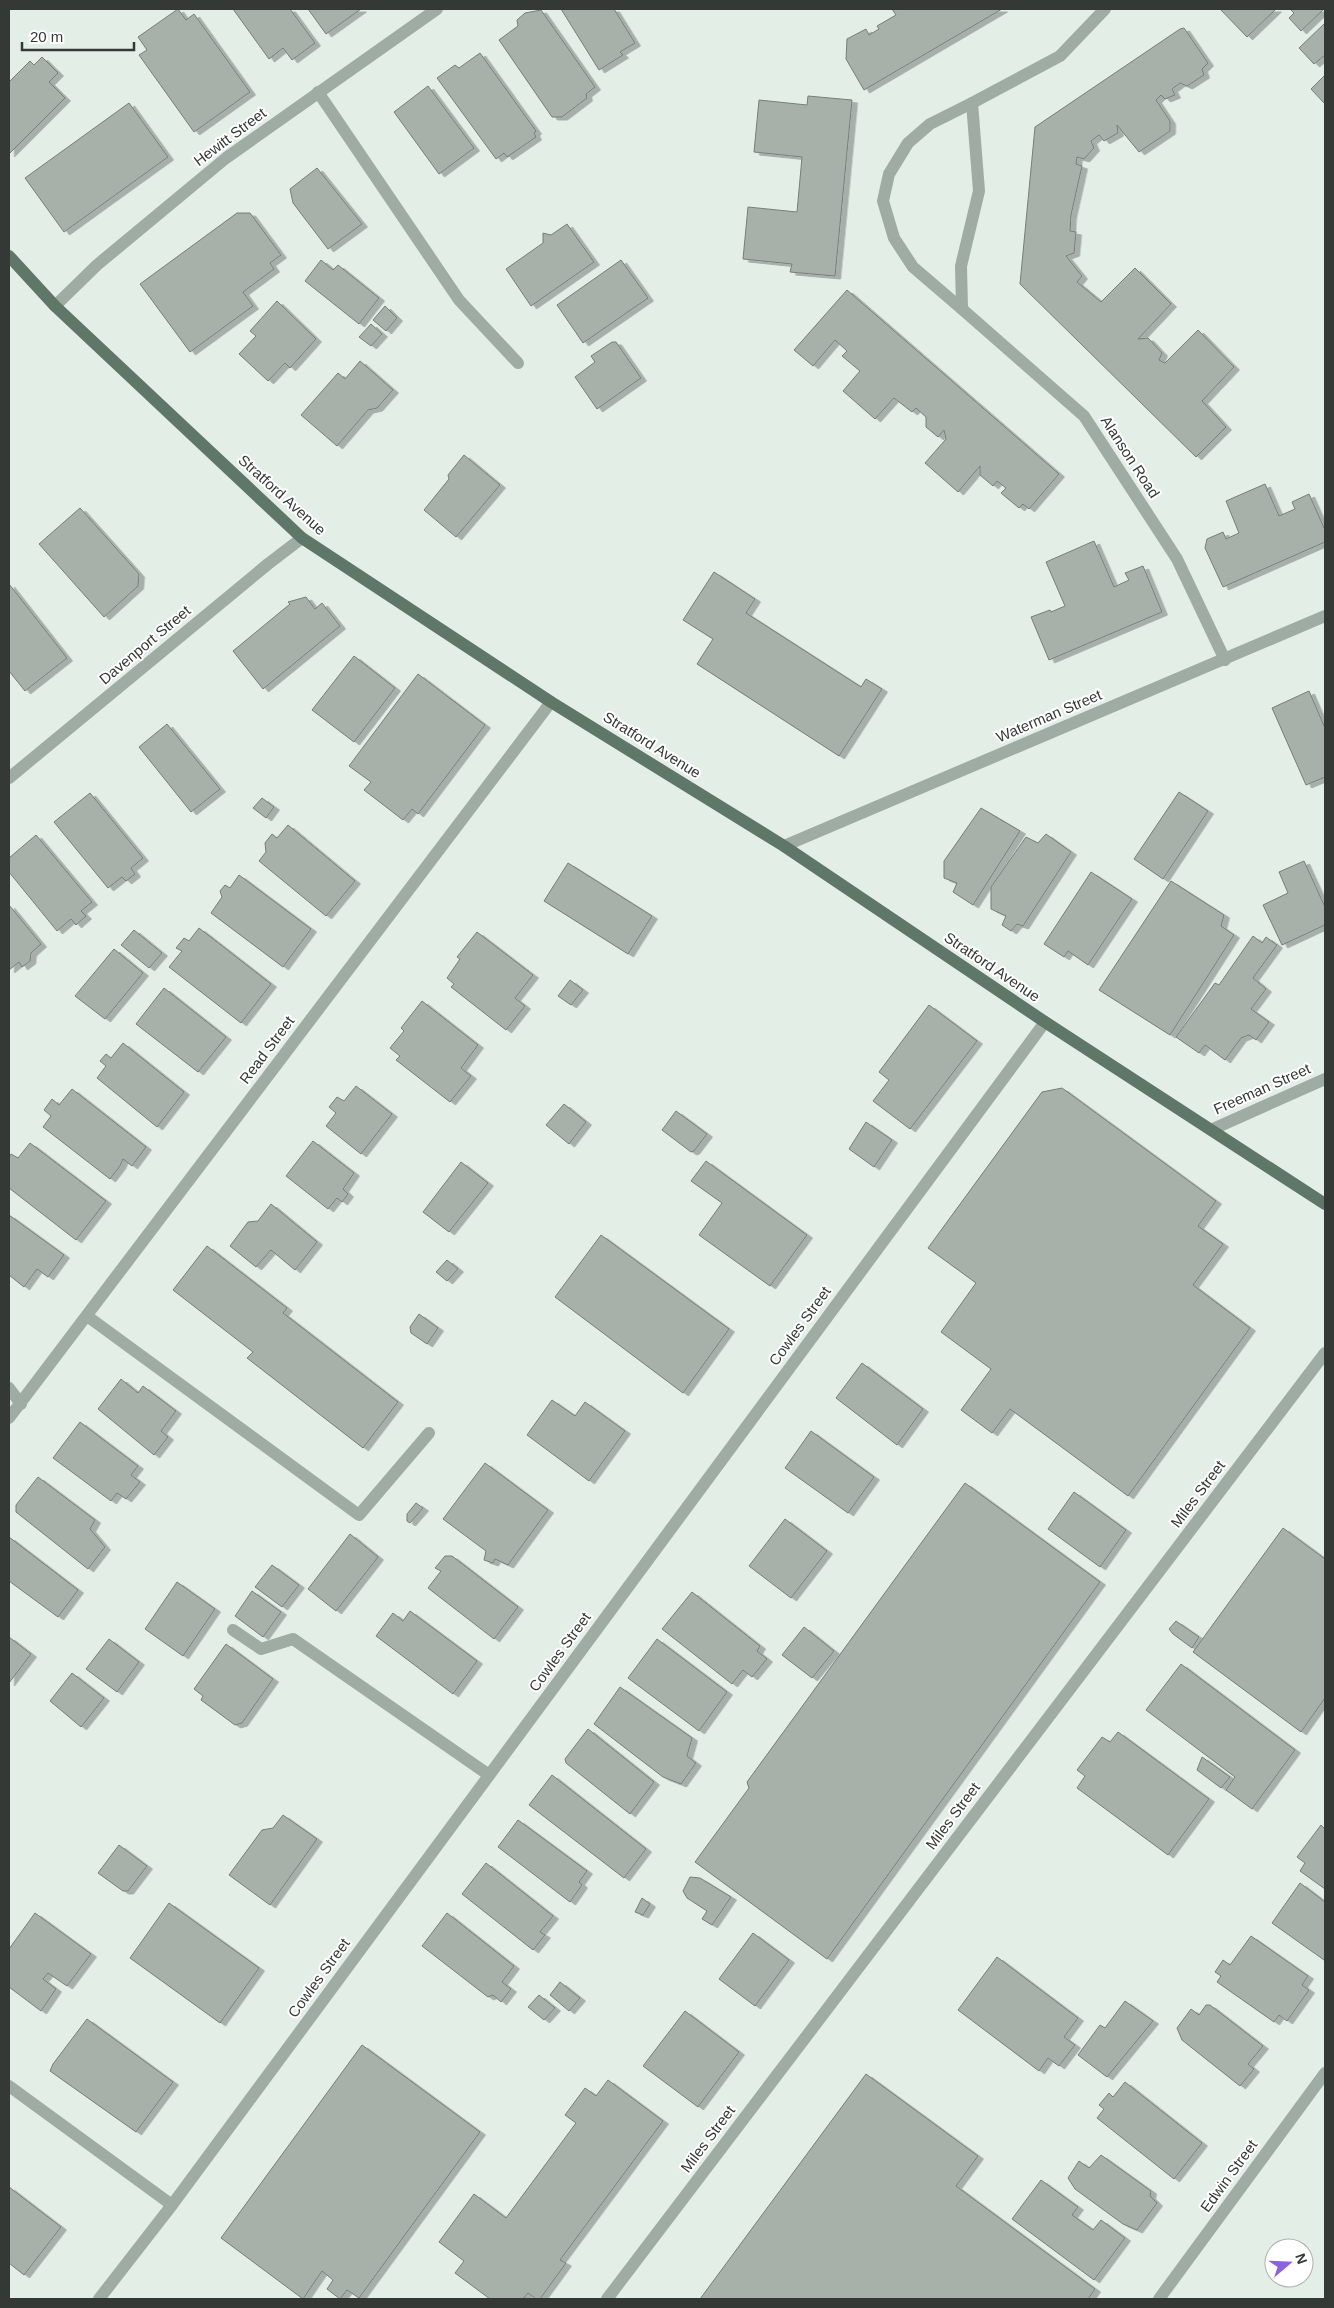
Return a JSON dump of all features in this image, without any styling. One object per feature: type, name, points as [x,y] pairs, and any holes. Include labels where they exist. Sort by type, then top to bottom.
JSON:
[{"type":"main road","name":"Stratford Avenue","points":[[9,256],[54,306],[302,538],[551,702],[784,846],[1045,1022],[1213,1129],[1325,1204]]},
{"type":"street","name":"Hewitt Street","points":[[54,306],[97,265],[226,158],[437,9]]},
{"type":"street","name":"Alanson Road","points":[[1105,9],[1060,56],[972,104],[930,124],[908,143],[889,174],[883,201],[894,238],[913,267],[1084,416],[1177,559],[1224,660]]},
{"type":"street","points":[[318,92],[458,300],[518,363]]},
{"type":"street","points":[[962,308],[961,266],[979,191],[972,104]]},
{"type":"street","name":"Davenport Street","points":[[9,778],[302,538]]},
{"type":"street","name":"Waterman Street","points":[[784,846],[1325,616]]},
{"type":"street","name":"Read Street","points":[[9,1418],[551,702]]},
{"type":"street","name":"Cowles Street","points":[[99,2299],[172,2205],[1045,1022]]},
{"type":"street","name":"Freeman Street","points":[[1213,1129],[1325,1079]]},
{"type":"street","points":[[87,1316],[359,1515],[429,1434]]},
{"type":"street","name":"Miles Street","points":[[607,2299],[1325,1353]]},
{"type":"street","points":[[9,1388],[21,1404]]},
{"type":"street","points":[[233,1630],[260,1649],[293,1640],[489,1775]]},
{"type":"street","name":"Edwin Street","points":[[1159,2299],[1325,2073]]},
{"type":"street","points":[[9,2086],[172,2205]]},
{"type":"building","points":[[178,9],[186,20],[194,14],[250,92],[194,132],[139,55],[147,50],[138,37]]},
{"type":"building","points":[[233,9],[290,9],[315,43],[292,60],[283,48],[269,59]]},
{"type":"building","points":[[308,9],[361,9],[326,34]]},
{"type":"building","points":[[561,9],[614,9],[635,43],[620,52],[623,55],[599,70]]},
{"type":"building","points":[[892,9],[1002,9],[864,90],[846,59],[847,39],[866,29],[869,35],[879,29],[877,26],[896,15]]},
{"type":"building","points":[[1220,9],[1276,9],[1247,37]]},
{"type":"building","points":[[1290,9],[1324,9],[1301,31],[1289,18],[1294,13]]},
{"type":"building","points":[[541,10],[595,87],[586,94],[587,98],[562,117],[552,117],[499,40],[518,26],[517,20],[525,13]]},
{"type":"building","points":[[1325,23],[1325,55],[1314,64],[1299,48]]},
{"type":"building","points":[[1184,28],[1208,63],[1202,69],[1204,75],[1187,86],[1180,83],[1172,89],[1175,95],[1165,99],[1161,95],[1156,100],[1170,121],[1170,131],[1139,152],[1117,125],[1118,133],[1104,141],[1099,135],[1091,141],[1094,148],[1084,159],[1077,157],[1076,164],[1082,166],[1071,215],[1070,231],[1076,232],[1074,253],[1066,256],[1082,276],[1077,282],[1101,302],[1135,268],[1171,304],[1138,339],[1148,338],[1162,353],[1159,360],[1165,363],[1198,330],[1234,367],[1202,401],[1226,427],[1196,457],[1020,284],[1035,127]]},
{"type":"building","points":[[480,53],[536,131],[534,133],[536,137],[507,157],[504,153],[496,159],[437,78],[455,65],[459,68]]},
{"type":"building","points":[[42,57],[58,73],[49,82],[65,98],[9,154],[9,82],[30,61],[34,65]]},
{"type":"building","points":[[1325,75],[1325,104],[1311,89]]},
{"type":"building","points":[[428,86],[474,148],[439,174],[394,112]]},
{"type":"building","points":[[808,96],[852,100],[835,276],[790,272],[792,264],[743,259],[748,207],[797,212],[802,157],[754,152],[759,100],[807,105]]},
{"type":"building","points":[[129,103],[168,157],[64,232],[25,178]]},
{"type":"building","points":[[317,168],[362,224],[328,249],[293,203],[290,189]]},
{"type":"building","points":[[237,213],[250,213],[281,255],[270,263],[274,269],[243,292],[253,306],[190,352],[140,284]]},
{"type":"building","points":[[567,224],[594,262],[531,306],[506,269],[543,243],[543,233],[551,235]]},
{"type":"building","points":[[321,260],[333,270],[338,265],[379,298],[359,324],[305,281]]},
{"type":"building","points":[[621,260],[648,298],[583,343],[557,305]]},
{"type":"building","points":[[847,290],[1059,474],[1029,509],[1023,504],[1019,508],[1001,493],[1006,488],[997,481],[993,486],[980,475],[980,466],[958,492],[925,463],[946,439],[944,430],[938,437],[926,427],[926,417],[916,408],[912,412],[894,398],[875,419],[843,391],[860,371],[842,356],[847,351],[835,340],[813,366],[794,350]]},
{"type":"building","points":[[277,301],[316,339],[290,368],[285,363],[268,381],[239,354],[256,336],[250,331]]},
{"type":"building","points":[[385,306],[397,318],[386,331],[373,320]]},
{"type":"building","points":[[371,324],[382,334],[371,346],[359,337]]},
{"type":"building","points":[[612,342],[616,342],[641,378],[597,409],[575,377],[595,362],[591,356]]},
{"type":"building","points":[[360,361],[393,390],[377,408],[368,410],[337,446],[301,415],[338,373],[345,379]]},
{"type":"building","points":[[464,455],[500,485],[456,537],[424,510],[449,479],[448,475]]},
{"type":"building","points":[[1265,484],[1279,516],[1295,509],[1292,502],[1309,494],[1325,530],[1325,542],[1223,587],[1205,548],[1207,539],[1223,532],[1226,539],[1239,533],[1226,501]]},
{"type":"building","points":[[80,508],[139,574],[138,586],[104,617],[39,544]]},
{"type":"building","points":[[1094,541],[1114,587],[1129,580],[1125,573],[1143,566],[1162,612],[1049,660],[1031,617],[1065,606],[1046,562]]},
{"type":"building","points":[[714,572],[755,599],[746,613],[861,687],[866,679],[882,689],[839,756],[697,664],[713,639],[683,620]]},
{"type":"building","points":[[9,584],[67,658],[25,691],[9,671]]},
{"type":"building","points":[[306,597],[315,609],[322,603],[340,626],[263,689],[233,651],[290,604],[288,602]]},
{"type":"building","points":[[354,656],[395,688],[354,742],[312,710]]},
{"type":"building","points":[[418,674],[485,725],[418,814],[412,809],[403,820],[364,790],[371,782],[349,766]]},
{"type":"building","points":[[1309,691],[1325,728],[1325,777],[1306,785],[1272,708]]},
{"type":"building","points":[[167,724],[220,789],[191,812],[139,747]]},
{"type":"building","points":[[1179,792],[1208,811],[1163,879],[1134,859]]},
{"type":"building","points":[[90,793],[143,858],[131,868],[135,874],[126,881],[122,877],[108,888],[54,822]]},
{"type":"building","points":[[262,798],[274,807],[266,818],[253,808]]},
{"type":"building","points":[[981,808],[1020,831],[973,905],[953,892],[957,883],[944,878],[944,861]]},
{"type":"building","points":[[288,825],[355,881],[326,916],[259,861],[266,852],[265,843],[272,834],[277,838]]},
{"type":"building","points":[[1046,834],[1071,852],[1023,926],[1017,924],[1011,931],[1002,925],[1006,916],[991,909],[991,887],[1026,837],[1038,843]]},
{"type":"building","points":[[36,835],[92,902],[81,911],[86,916],[76,925],[71,919],[57,931],[9,872],[9,858]]},
{"type":"building","points":[[1304,861],[1325,907],[1325,925],[1282,945],[1263,905],[1288,893],[1279,872]]},
{"type":"building","points":[[568,863],[652,916],[628,954],[544,901]]},
{"type":"building","points":[[1091,872],[1132,899],[1088,965],[1068,951],[1064,957],[1044,944]]},
{"type":"building","points":[[239,875],[311,929],[283,967],[211,913],[222,897],[220,891],[225,885],[230,888]]},
{"type":"building","points":[[1171,881],[1224,915],[1221,926],[1234,935],[1170,1035],[1099,990]]},
{"type":"building","points":[[9,905],[41,944],[31,953],[30,961],[22,967],[19,962],[9,970]]},
{"type":"building","points":[[199,928],[271,984],[241,1023],[169,967],[182,951],[176,948],[184,938],[189,941]]},
{"type":"building","points":[[134,930],[162,953],[149,968],[121,945]]},
{"type":"building","points":[[477,932],[533,975],[515,998],[525,1006],[506,1030],[451,987],[454,984],[447,978],[460,959],[457,957]]},
{"type":"building","points":[[1253,936],[1262,943],[1266,937],[1277,945],[1253,978],[1266,989],[1251,1009],[1269,1022],[1256,1040],[1249,1035],[1241,1038],[1225,1060],[1205,1045],[1199,1053],[1176,1037],[1215,983],[1219,985]]},
{"type":"building","points":[[114,949],[143,973],[105,1019],[75,996]]},
{"type":"building","points":[[570,980],[583,990],[571,1005],[558,996]]},
{"type":"building","points":[[164,988],[226,1037],[198,1072],[136,1024]]},
{"type":"building","points":[[422,1001],[478,1045],[461,1068],[471,1076],[450,1102],[396,1060],[400,1056],[390,1048],[404,1031],[401,1028]]},
{"type":"building","points":[[929,1005],[977,1041],[910,1129],[873,1101],[889,1080],[879,1072]]},
{"type":"building","points":[[123,1043],[184,1092],[157,1127],[97,1078],[106,1066],[100,1061],[106,1054],[111,1058]]},
{"type":"building","points":[[356,1086],[392,1114],[361,1154],[326,1126],[336,1113],[329,1107],[337,1097],[344,1101]]},
{"type":"building","points":[[1062,1088],[1216,1201],[1198,1226],[1223,1244],[1193,1285],[1250,1328],[1128,1496],[1010,1409],[992,1433],[961,1410],[991,1369],[941,1332],[976,1283],[928,1248],[1042,1092]]},
{"type":"building","points":[[72,1089],[146,1147],[132,1166],[123,1159],[110,1179],[43,1127],[51,1116],[44,1110],[52,1099],[59,1105]]},
{"type":"building","points":[[564,1104],[586,1122],[569,1144],[546,1125]]},
{"type":"building","points":[[676,1111],[707,1134],[694,1151],[691,1152],[662,1130]]},
{"type":"building","points":[[866,1122],[892,1140],[874,1167],[849,1149]]},
{"type":"building","points":[[313,1141],[354,1173],[343,1189],[348,1194],[342,1202],[337,1198],[328,1209],[286,1176]]},
{"type":"building","points":[[30,1143],[106,1201],[76,1240],[9,1188],[9,1158],[11,1154],[18,1158]]},
{"type":"building","points":[[706,1161],[807,1235],[770,1286],[699,1235],[722,1203],[691,1181]]},
{"type":"building","points":[[461,1162],[488,1183],[449,1232],[423,1212]]},
{"type":"building","points":[[271,1204],[317,1242],[295,1270],[271,1250],[256,1267],[230,1246],[248,1222],[258,1221]]},
{"type":"building","points":[[9,1215],[64,1255],[48,1277],[37,1269],[24,1287],[9,1275]]},
{"type":"building","points":[[601,1235],[729,1329],[683,1393],[555,1297]]},
{"type":"building","points":[[207,1246],[287,1308],[283,1313],[398,1402],[363,1448],[247,1358],[253,1352],[173,1290]]},
{"type":"building","points":[[447,1260],[458,1269],[447,1281],[436,1272]]},
{"type":"building","points":[[419,1314],[438,1328],[427,1344],[411,1333],[410,1327]]},
{"type":"building","points":[[862,1363],[923,1409],[897,1445],[836,1398]]},
{"type":"building","points":[[121,1379],[138,1393],[143,1386],[176,1411],[161,1431],[168,1437],[154,1455],[98,1409]]},
{"type":"building","points":[[552,1400],[575,1416],[585,1402],[625,1431],[589,1481],[527,1435]]},
{"type":"building","points":[[80,1422],[138,1466],[131,1475],[140,1482],[126,1499],[117,1493],[111,1501],[53,1458]]},
{"type":"building","points":[[811,1431],[874,1477],[848,1513],[785,1468]]},
{"type":"building","points":[[485,1463],[548,1510],[508,1565],[495,1559],[493,1563],[484,1560],[486,1551],[443,1519]]},
{"type":"building","points":[[38,1477],[95,1520],[90,1529],[105,1547],[88,1569],[16,1512],[16,1505]]},
{"type":"building","points":[[965,1483],[1100,1582],[827,1959],[695,1862],[749,1788],[747,1782]]},
{"type":"building","points":[[1074,1492],[1126,1530],[1100,1567],[1048,1529]]},
{"type":"building","points":[[416,1503],[423,1508],[410,1523],[407,1521],[407,1514]]},
{"type":"building","points":[[785,1519],[827,1551],[791,1598],[749,1566]]},
{"type":"building","points":[[1283,1528],[1325,1559],[1325,1698],[1301,1732],[1193,1652]]},
{"type":"building","points":[[350,1534],[378,1557],[336,1611],[308,1589]]},
{"type":"building","points":[[9,1537],[78,1590],[58,1617],[9,1581]]},
{"type":"building","points":[[445,1556],[452,1556],[518,1607],[494,1639],[428,1588],[441,1571],[435,1568]]},
{"type":"building","points":[[272,1565],[299,1585],[282,1607],[255,1587]]},
{"type":"building","points":[[177,1582],[215,1609],[183,1656],[145,1629]]},
{"type":"building","points":[[252,1591],[281,1612],[263,1637],[235,1616]]},
{"type":"building","points":[[692,1592],[760,1646],[757,1651],[767,1659],[752,1677],[743,1670],[732,1684],[662,1629]]},
{"type":"building","points":[[410,1611],[477,1661],[453,1694],[376,1636],[393,1613],[403,1621]]},
{"type":"building","points":[[1176,1621],[1199,1637],[1192,1648],[1169,1629]]},
{"type":"building","points":[[804,1627],[834,1651],[812,1678],[782,1655]]},
{"type":"building","points":[[9,1637],[31,1654],[9,1683]]},
{"type":"building","points":[[109,1639],[139,1662],[117,1692],[86,1669]]},
{"type":"building","points":[[657,1639],[727,1692],[699,1731],[628,1678]]},
{"type":"building","points":[[226,1644],[273,1679],[242,1723],[235,1725],[201,1700],[203,1696],[194,1689]]},
{"type":"building","points":[[1181,1664],[1295,1750],[1252,1809],[1226,1790],[1235,1777],[1146,1710]]},
{"type":"building","points":[[72,1673],[104,1698],[81,1727],[50,1701]]},
{"type":"building","points":[[620,1687],[692,1738],[687,1756],[696,1763],[681,1784],[663,1777],[594,1724]]},
{"type":"building","points":[[588,1729],[654,1782],[630,1814],[566,1763],[565,1759]]},
{"type":"building","points":[[1118,1732],[1209,1799],[1168,1855],[1077,1788],[1085,1776],[1077,1770],[1102,1737],[1110,1742]]},
{"type":"building","points":[[1202,1757],[1230,1777],[1221,1788],[1197,1770]]},
{"type":"building","points":[[552,1775],[646,1849],[624,1878],[529,1805]]},
{"type":"building","points":[[283,1815],[317,1839],[270,1905],[229,1875],[262,1830],[273,1828]]},
{"type":"building","points":[[518,1820],[587,1871],[579,1882],[582,1885],[570,1902],[498,1847]]},
{"type":"building","points":[[1321,1825],[1325,1829],[1325,1889],[1300,1871],[1305,1863],[1297,1857]]},
{"type":"building","points":[[119,1845],[147,1866],[128,1891],[123,1891],[98,1873]]},
{"type":"building","points":[[486,1863],[553,1916],[540,1932],[545,1935],[533,1950],[462,1894]]},
{"type":"building","points":[[690,1877],[700,1878],[731,1897],[712,1925],[702,1919],[707,1911],[687,1898],[683,1891]]},
{"type":"building","points":[[1300,1883],[1325,1902],[1324,1960],[1272,1923]]},
{"type":"building","points":[[642,1898],[650,1904],[643,1915],[635,1912]]},
{"type":"building","points":[[169,1903],[259,1968],[220,2023],[130,1958]]},
{"type":"building","points":[[35,1913],[91,1954],[67,1986],[48,1973],[43,1979],[56,1989],[41,2011],[9,1987],[9,1949]]},
{"type":"building","points":[[447,1913],[514,1966],[502,1982],[511,1989],[501,2002],[493,1995],[488,1997],[422,1946]]},
{"type":"building","points":[[753,1933],[789,1960],[755,2006],[719,1979]]},
{"type":"building","points":[[1251,1936],[1308,1976],[1302,1985],[1309,1990],[1287,2021],[1279,2015],[1274,2022],[1217,1982],[1221,1976],[1215,1972],[1223,1960],[1230,1965]]},
{"type":"building","points":[[997,1957],[1078,2018],[1064,2037],[1075,2045],[1059,2066],[1048,2058],[1039,2071],[958,2010]]},
{"type":"building","points":[[560,1982],[580,1998],[569,2011],[550,1995]]},
{"type":"building","points":[[539,1995],[555,2008],[544,2020],[528,2007]]},
{"type":"building","points":[[1125,2001],[1153,2021],[1107,2077],[1078,2055],[1100,2025],[1105,2028]]},
{"type":"building","points":[[1206,2005],[1210,2005],[1263,2046],[1248,2064],[1254,2069],[1240,2086],[1182,2040],[1177,2028],[1191,2009],[1199,2015]]},
{"type":"building","points":[[685,2011],[739,2052],[698,2107],[643,2066]]},
{"type":"building","points":[[87,2019],[173,2082],[136,2132],[50,2071],[53,2064]]},
{"type":"building","points":[[362,2045],[480,2132],[359,2298],[347,2290],[340,2299],[327,2289],[333,2280],[322,2271],[303,2299],[221,2238]]},
{"type":"building","points":[[866,2074],[978,2156],[956,2186],[1095,2289],[1088,2299],[700,2299]]},
{"type":"building","points":[[608,2080],[663,2121],[560,2260],[566,2263],[540,2299],[536,2299],[528,2293],[523,2299],[490,2299],[455,2273],[464,2261],[439,2242],[474,2194],[506,2218],[576,2123],[565,2115],[585,2088],[596,2096]]},
{"type":"building","points":[[1125,2082],[1202,2143],[1174,2179],[1097,2118],[1104,2109],[1099,2105],[1109,2093],[1113,2097]]},
{"type":"building","points":[[1101,2155],[1151,2191],[1150,2196],[1157,2203],[1137,2230],[1123,2224],[1075,2189],[1068,2178],[1079,2161],[1089,2168]]},
{"type":"building","points":[[1041,2180],[1078,2207],[1072,2215],[1093,2230],[1101,2220],[1125,2238],[1094,2280],[1012,2219]]},
{"type":"building","points":[[9,2187],[61,2227],[24,2275],[9,2263]]}]
